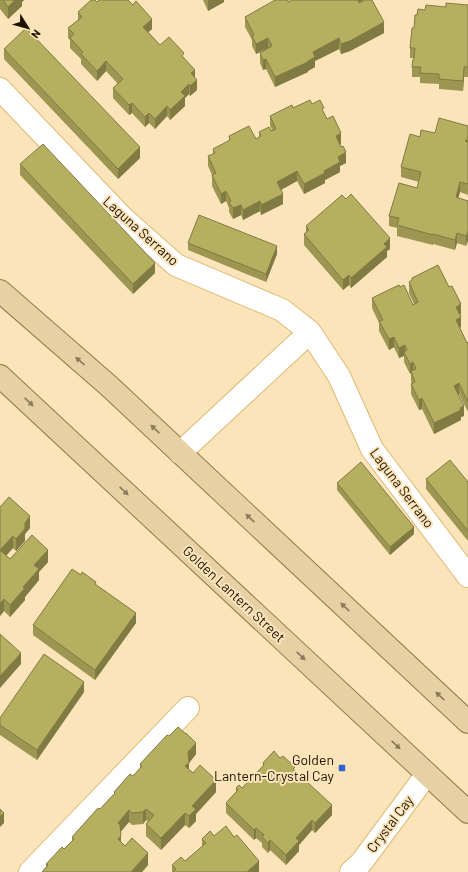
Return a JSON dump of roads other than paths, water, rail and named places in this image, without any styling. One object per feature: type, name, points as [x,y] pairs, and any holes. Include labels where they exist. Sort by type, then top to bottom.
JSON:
[{"type":"main road","points":[[0,291],[109,386],[468,722]]},
{"type":"main road","name":"Golden Lantern Street","points":[[0,376],[468,812]]},
{"type":"street","name":"Laguna Serrano","points":[[0,89],[123,218],[176,265],[282,310],[310,332],[339,376],[372,450],[468,576]]},
{"type":"street","points":[[180,453],[310,332]]},
{"type":"street","points":[[30,872],[188,708]]},
{"type":"street","name":"Crystal Cay","points":[[351,872],[361,863],[427,774]]},
{"type":"place","name":"Golden Lantern-Crystal Cay","points":[[342,768]]}]
